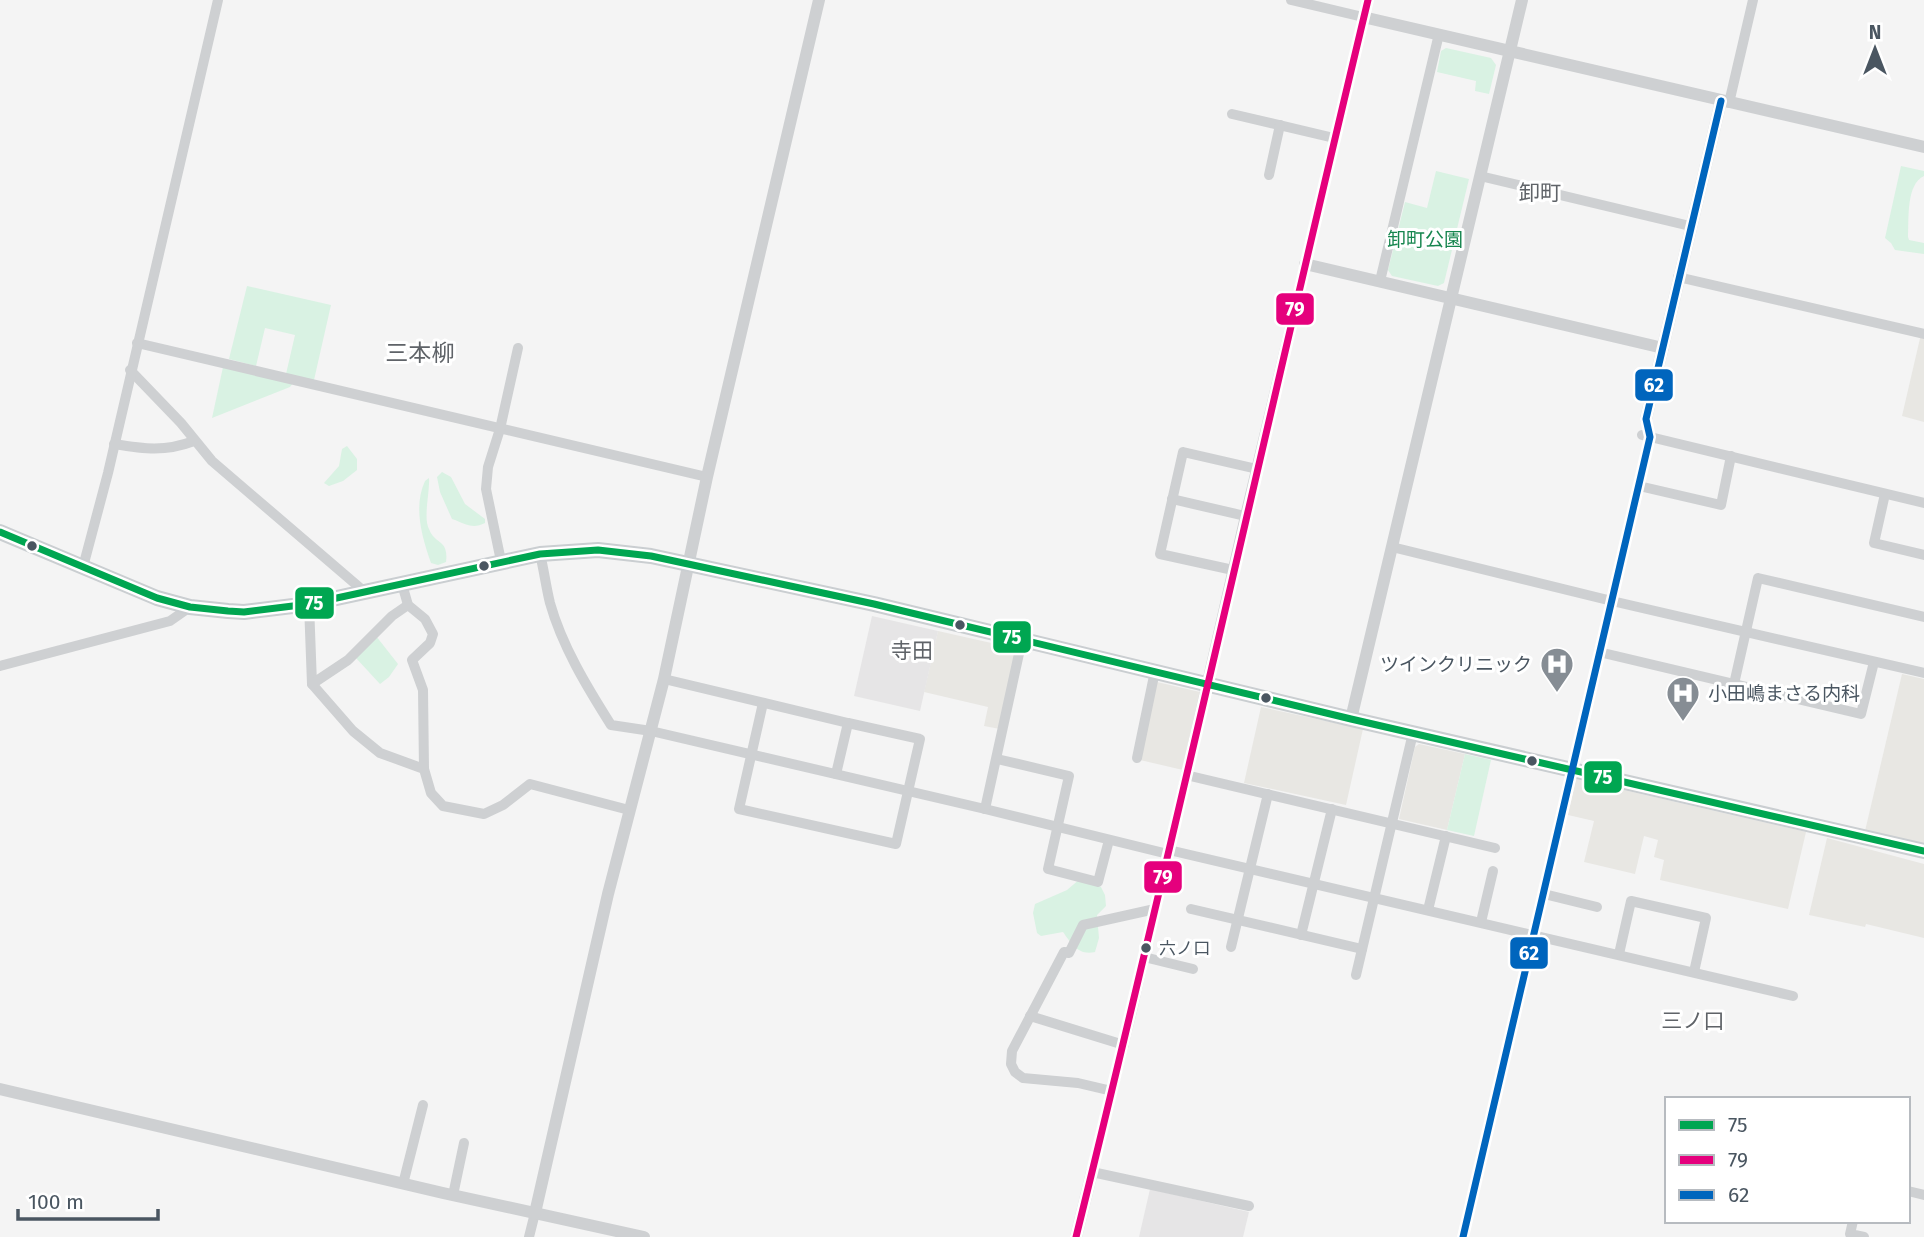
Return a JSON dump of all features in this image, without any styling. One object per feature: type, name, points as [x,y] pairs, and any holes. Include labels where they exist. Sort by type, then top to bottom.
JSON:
[{"type":"main road","points":[[0,533],[157,598],[190,607],[244,612],[366,593],[540,554],[598,550],[689,562],[1924,851]]},
{"type":"street","points":[[83,567],[218,0]]},
{"type":"street","points":[[529,1237],[629,810],[664,679],[819,0]]},
{"type":"street","points":[[1292,0],[1924,147]]},
{"type":"street","points":[[1076,1237],[1124,1045],[1367,0]]},
{"type":"street","points":[[1351,719],[1522,0]]},
{"type":"street","points":[[1463,1237],[1639,486],[1647,419],[1678,277],[1753,0]]},
{"type":"street","points":[[1380,281],[1439,34]]},
{"type":"street","points":[[1231,114],[1334,138]]},
{"type":"street","points":[[1269,175],[1280,125]]},
{"type":"street","points":[[1480,176],[1690,226]]},
{"type":"street","points":[[1305,264],[1662,348]]},
{"type":"street","points":[[1678,277],[1924,334]]},
{"type":"street","points":[[137,343],[708,477]]},
{"type":"street","points":[[501,561],[486,489],[488,467],[500,429],[518,348]]},
{"type":"street","points":[[130,370],[181,423],[212,461],[366,593]]},
{"type":"street","points":[[1646,436],[1924,503]]},
{"type":"street","points":[[114,444],[149,450],[179,447],[194,441]]},
{"type":"street","points":[[1233,570],[1160,554],[1183,452],[1257,468]]},
{"type":"street","points":[[1639,486],[1721,505],[1731,456]]},
{"type":"street","points":[[1885,494],[1874,542],[1924,555]]},
{"type":"street","points":[[1172,499],[1245,516]]},
{"type":"street","points":[[1392,547],[1924,673]]},
{"type":"street","points":[[540,554],[550,603],[582,679],[611,725],[651,731],[751,754],[1109,840],[1314,883],[1793,996]]},
{"type":"street","points":[[1734,684],[1758,578],[1924,617]]},
{"type":"street","points":[[402,584],[408,605],[425,619],[433,634],[430,643],[412,660],[423,690],[424,769],[431,793],[443,806],[484,814],[503,805],[530,784],[629,810]]},
{"type":"street","points":[[309,604],[312,684],[353,732],[380,753],[424,769]]},
{"type":"street","points":[[312,684],[348,660],[392,616],[408,605]]},
{"type":"street","points":[[0,666],[170,621],[190,607]]},
{"type":"street","points":[[985,809],[1022,640]]},
{"type":"street","points":[[1599,652],[1861,714],[1874,662]]},
{"type":"street","points":[[1138,758],[1155,671]]},
{"type":"street","points":[[664,679],[920,739],[897,844],[739,809],[763,703]]},
{"type":"street","points":[[836,774],[848,723]]},
{"type":"street","points":[[1356,975],[1413,733]]},
{"type":"street","points":[[997,759],[1069,776],[1048,869],[1098,882],[1109,840]]},
{"type":"street","points":[[1186,775],[1495,848]]},
{"type":"street","points":[[1231,947],[1268,794]]},
{"type":"street","points":[[1301,935],[1332,809]]},
{"type":"street","points":[[1428,910],[1446,836]]},
{"type":"street","points":[[1481,922],[1493,871]]},
{"type":"street","points":[[1544,894],[1597,907]]},
{"type":"street","points":[[1619,954],[1631,901],[1706,918],[1694,972]]},
{"type":"street","points":[[1112,1091],[1058,1080],[1023,1078],[1015,1072],[1011,1064],[1012,1051],[1064,952],[1069,953],[1083,925],[1155,909]]},
{"type":"street","points":[[1191,909],[1362,949]]},
{"type":"street","points":[[1144,957],[1193,970]]},
{"type":"street","points":[[1030,1016],[1124,1045]]},
{"type":"street","points":[[0,1089],[403,1184],[644,1237]]},
{"type":"street","points":[[403,1184],[423,1105]]},
{"type":"street","points":[[453,1195],[464,1143]]},
{"type":"street","points":[[1092,1172],[1250,1206]]},
{"type":"street","points":[[1853,1223],[1850,1234],[1864,1237]]},
{"type":"shaded area","points":[[1921,334],[1924,334],[1924,422],[1902,416]]},
{"type":"shaded area","points":[[872,616],[938,631],[920,711],[854,696]]},
{"type":"shaded area","points":[[938,631],[1018,649],[1000,729],[984,726],[988,707],[924,692]]},
{"type":"shaded area","points":[[1902,674],[1924,679],[1924,844],[1865,831]]},
{"type":"shaded area","points":[[1157,682],[1200,692],[1183,770],[1140,760]]},
{"type":"shaded area","points":[[1261,707],[1363,729],[1346,805],[1244,783]]},
{"type":"shaded area","points":[[1419,744],[1465,754],[1447,830],[1399,819],[1415,747]]},
{"type":"shaded area","points":[[1576,779],[1806,832],[1788,909],[1660,880],[1664,860],[1654,857],[1658,840],[1644,836],[1635,874],[1584,862],[1594,821],[1568,815]]},
{"type":"shaded area","points":[[1827,838],[1924,864],[1924,938],[1866,924],[1865,927],[1809,915]]},
{"type":"shaded area","points":[[1150,1189],[1249,1212],[1243,1237],[1139,1237]]},
{"type":"green space","points":[[1446,48],[1491,58],[1496,65],[1489,94],[1475,91],[1476,81],[1437,72],[1441,51]]},
{"type":"green space","points":[[1901,166],[1924,171],[1924,176],[1918,180],[1911,194],[1908,237],[1909,240],[1924,243],[1924,254],[1895,250],[1885,238]]},
{"type":"green space","name":"卸町公園","points":[[1436,171],[1469,179],[1444,283],[1438,286],[1392,276],[1388,270],[1405,202],[1427,208]]},
{"type":"green space","points":[[247,286],[331,305],[314,380],[286,374],[295,335],[265,328],[256,366],[229,359]]},
{"type":"green space","points":[[223,367],[293,383],[290,387],[212,418]]},
{"type":"green space","points":[[347,446],[357,459],[357,470],[343,481],[329,486],[324,483],[339,466],[342,449]]},
{"type":"green space","points":[[442,472],[451,477],[465,504],[485,519],[485,523],[472,526],[452,519],[440,492],[437,477]]},
{"type":"green space","points":[[429,478],[427,524],[432,534],[444,546],[446,555],[446,562],[438,565],[431,563],[420,522],[421,491]]},
{"type":"green space","points":[[376,636],[398,664],[380,684],[356,658]]},
{"type":"green space","points":[[1465,754],[1491,760],[1474,836],[1447,830]]},
{"type":"green space","points":[[1080,879],[1101,887],[1105,895],[1106,906],[1097,915],[1099,938],[1095,952],[1089,953],[1072,944],[1063,932],[1041,936],[1037,933],[1033,913],[1035,904],[1067,890]]},
{"type":"transit line","name":"79","points":[[1076,1237],[1368,0]]},
{"type":"transit line","name":"62","points":[[1463,1237],[1650,437],[1646,419],[1721,101]]},
{"type":"transit line","name":"75","points":[[0,532],[157,598],[190,607],[244,612],[309,604],[540,554],[598,550],[651,556],[874,604],[1351,719],[1924,851]]},
{"type":"place","name":"ツインクリニック","points":[[1557,694]]},
{"type":"place","name":"小田嶋まさる内科","points":[[1683,723]]},
{"type":"place","name":"六ノ口","points":[[1146,948]]},
{"type":"district","name":"卸町","points":[[1540,193]]},
{"type":"district","name":"三本柳","points":[[420,353]]},
{"type":"district","name":"寺田","points":[[912,651]]},
{"type":"district","name":"三ノ口","points":[[1693,1021]]}]
